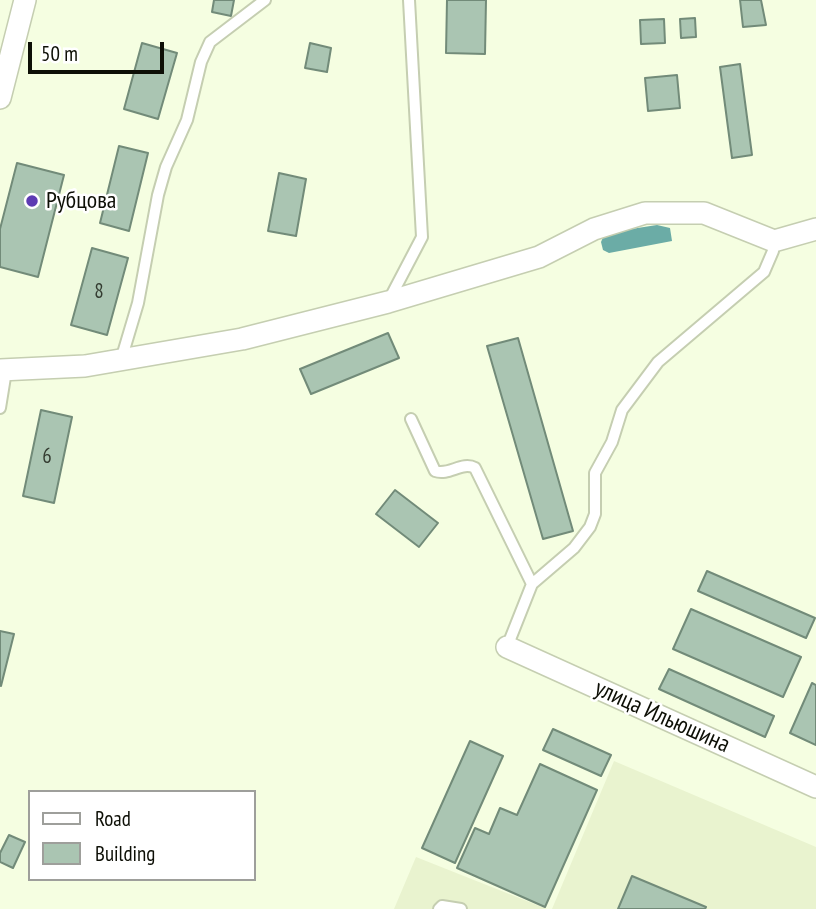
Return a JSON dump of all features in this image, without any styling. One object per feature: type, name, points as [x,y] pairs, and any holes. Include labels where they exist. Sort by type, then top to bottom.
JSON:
[{"type":"street","points":[[0,98],[25,0]]},
{"type":"street","points":[[3,371],[85,366],[242,339],[388,302],[539,257],[594,229],[645,213],[704,213],[774,240],[816,229]]},
{"type":"street","name":"улица Ильюшина","points":[[507,647],[816,787]]},
{"type":"lane","points":[[121,360],[138,303],[158,195],[166,167],[187,120],[201,62],[210,42],[265,0]]},
{"type":"lane","points":[[388,302],[422,237],[409,0]]},
{"type":"lane","points":[[507,647],[532,584],[574,548],[590,527],[595,514],[595,473],[612,442],[622,410],[658,362],[764,272],[773,251],[774,240]]},
{"type":"lane","points":[[0,408],[3,371]]},
{"type":"lane","points":[[411,419],[435,471],[443,473],[468,466],[475,468],[532,584]]},
{"type":"lane","points":[[439,909],[442,906],[461,909]]},
{"type":"shaded area","points":[[614,761],[816,847],[816,909],[552,909]]},
{"type":"shaded area","points":[[416,857],[547,909],[394,909]]},
{"type":"water","points":[[657,225],[670,228],[672,241],[609,253],[603,250],[601,242],[605,233]]},
{"type":"building","points":[[214,0],[234,0],[231,16],[212,12]]},
{"type":"building","points":[[447,0],[486,0],[485,54],[446,53]]},
{"type":"building","points":[[740,0],[761,0],[766,25],[743,27]]},
{"type":"building","points":[[695,18],[696,37],[681,38],[680,19]]},
{"type":"building","points":[[664,19],[665,43],[641,44],[640,20]]},
{"type":"building","points":[[142,43],[177,53],[158,119],[124,109]]},
{"type":"building","points":[[310,43],[331,48],[327,72],[305,68]]},
{"type":"building","points":[[740,64],[752,155],[732,158],[720,67]]},
{"type":"building","points":[[677,75],[680,108],[648,111],[645,78]]},
{"type":"building","points":[[119,146],[148,153],[129,231],[100,223]]},
{"type":"building","points":[[17,163],[64,175],[38,277],[0,267],[0,229]]},
{"type":"building","points":[[279,173],[306,179],[296,236],[268,231]]},
{"type":"building","points":[[92,248],[128,258],[107,335],[71,325]]},
{"type":"building","points":[[388,333],[399,358],[311,394],[300,369]]},
{"type":"building","points":[[518,338],[573,531],[543,539],[487,346]]},
{"type":"building","points":[[41,410],[72,417],[54,503],[23,496]]},
{"type":"building","points":[[395,490],[438,523],[419,547],[376,514]]},
{"type":"building","points":[[707,571],[815,618],[806,638],[698,591]]},
{"type":"building","points":[[691,609],[801,657],[783,697],[673,649]]},
{"type":"building","points":[[0,631],[14,634],[1,686],[0,685]]},
{"type":"building","points":[[669,669],[774,716],[765,737],[659,689]]},
{"type":"building","points":[[812,683],[816,685],[816,745],[790,733]]},
{"type":"building","points":[[553,729],[611,755],[601,776],[543,750]]},
{"type":"building","points":[[470,741],[503,756],[455,863],[422,848]]},
{"type":"building","points":[[540,764],[597,790],[545,907],[457,868],[475,828],[489,834],[500,808],[517,815]]},
{"type":"building","points":[[9,835],[25,842],[13,868],[0,862],[0,853]]},
{"type":"building","points":[[632,876],[706,907],[618,909]]},
{"type":"place","name":"Рубцова","points":[[32,201]]}]
